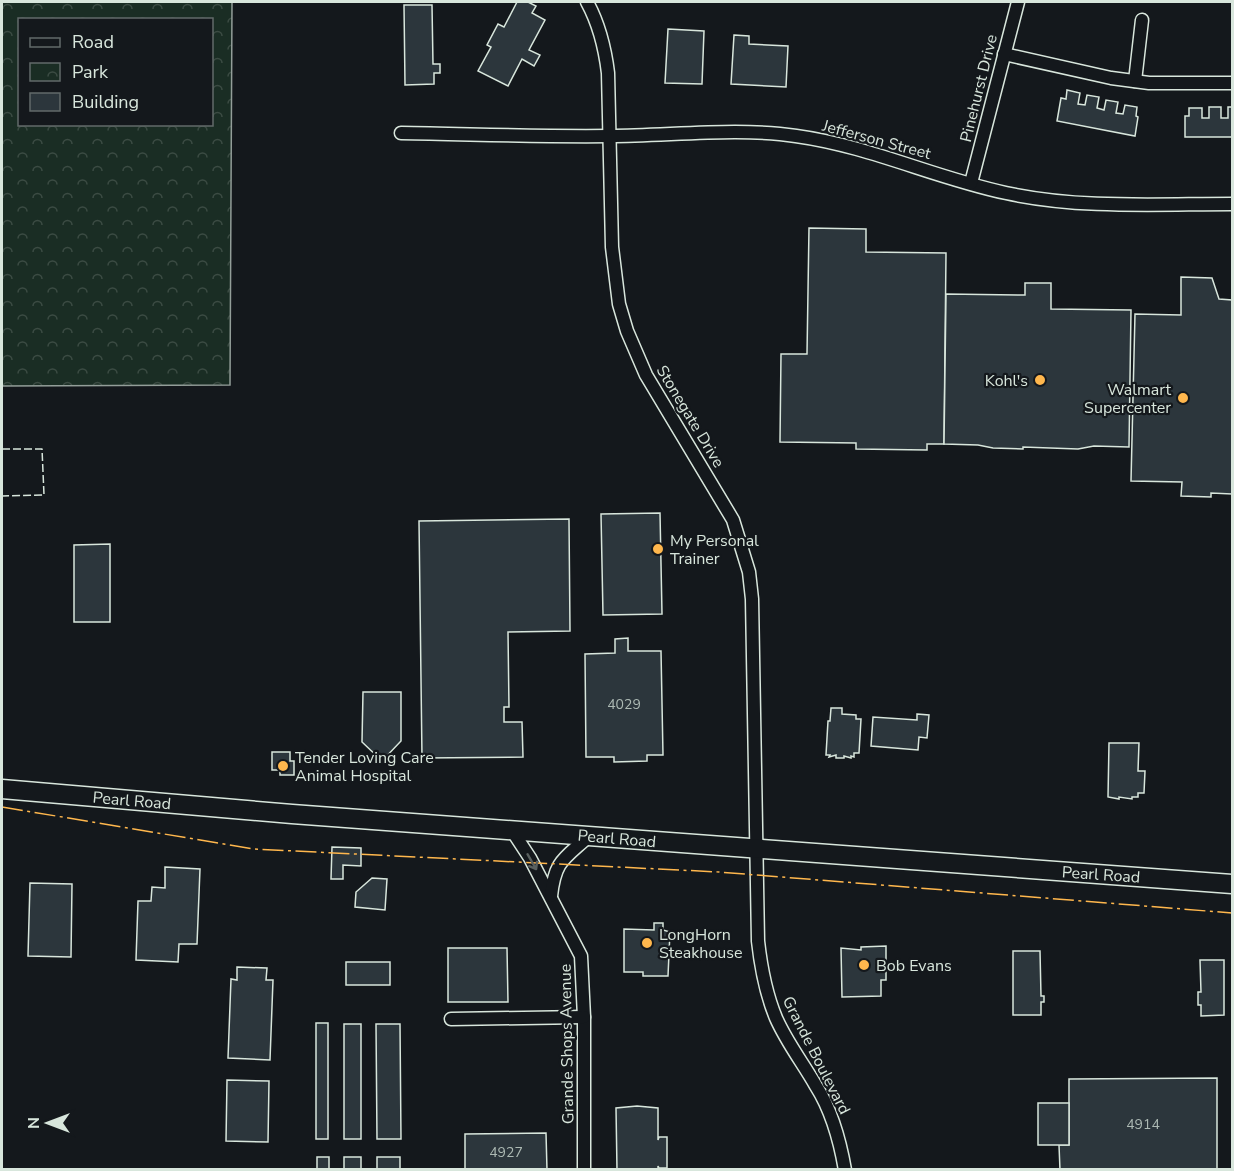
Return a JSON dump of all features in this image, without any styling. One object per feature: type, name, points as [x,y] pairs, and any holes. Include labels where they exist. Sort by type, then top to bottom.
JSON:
[{"type":"main road","name":"Pearl Road","points":[[2,789],[292,814],[1233,884]]},
{"type":"street","name":"Stonegate Drive","points":[[587,2],[594,14],[606,54],[614,275],[627,331],[646,375],[733,520],[749,572],[752,599],[756,848]]},
{"type":"street","name":"Pinehurst Drive","points":[[971,183],[1018,2]]},
{"type":"street","points":[[1135,81],[1142,20]]},
{"type":"street","points":[[1004,54],[1111,78],[1149,83],[1233,83]]},
{"type":"street","name":"Jefferson Street","points":[[400,133],[608,136],[762,133],[794,135],[873,152],[1004,192],[1063,202],[1233,204]]},
{"type":"street","name":"Grande Shops Avenue","points":[[511,829],[529,856],[581,956],[584,1017],[584,1170]]},
{"type":"street","points":[[551,896],[556,869],[589,836]]},
{"type":"street","name":"Grande Boulevard","points":[[756,848],[758,941],[766,990],[788,1042],[817,1087],[828,1109],[837,1131],[845,1170]]},
{"type":"street","points":[[451,1019],[584,1017]]},
{"type":"green space","points":[[2,2],[232,2],[230,385],[2,386]]},
{"type":"building","points":[[517,2],[528,2],[536,6],[532,13],[545,20],[529,50],[540,55],[534,66],[522,59],[508,86],[478,71],[491,47],[487,45],[498,24],[504,27]]},
{"type":"building","points":[[404,5],[432,5],[433,64],[440,64],[440,73],[434,73],[434,84],[405,85]]},
{"type":"building","points":[[668,29],[704,31],[702,84],[665,83]]},
{"type":"building","points":[[734,35],[749,36],[749,44],[788,46],[786,87],[731,84]]},
{"type":"building","points":[[1067,90],[1080,93],[1078,104],[1085,105],[1087,95],[1099,97],[1097,108],[1104,110],[1106,100],[1118,102],[1116,113],[1123,114],[1125,105],[1137,107],[1135,136],[1057,121],[1061,98],[1066,99]]},
{"type":"building","points":[[1209,107],[1221,107],[1221,118],[1228,118],[1228,107],[1232,107],[1232,137],[1185,137],[1185,116],[1189,116],[1189,108],[1202,108],[1202,118],[1209,118]]},
{"type":"building","points":[[809,228],[866,229],[866,252],[946,253],[944,444],[927,444],[927,450],[856,449],[856,443],[780,442],[781,354],[807,354]]},
{"type":"building","name":"Walmart Supercenter","points":[[1181,277],[1212,278],[1219,299],[1232,300],[1232,494],[1211,493],[1211,497],[1181,496],[1182,482],[1131,481],[1135,314],[1181,315]]},
{"type":"building","points":[[1025,283],[1051,283],[1051,309],[1131,310],[1129,447],[1094,446],[1078,449],[1023,447],[1023,449],[944,444],[946,294],[1025,295]]},
{"type":"building","points":[[660,513],[662,614],[603,615],[601,514]]},
{"type":"building","points":[[569,519],[570,631],[508,632],[509,707],[504,707],[504,722],[522,722],[523,757],[422,758],[419,521]]},
{"type":"building","points":[[110,544],[110,622],[74,622],[74,545]]},
{"type":"building","points":[[628,638],[628,651],[661,651],[663,755],[647,755],[647,761],[614,762],[614,757],[586,757],[585,654],[615,653],[615,639]]},
{"type":"building","points":[[363,692],[401,692],[401,741],[382,761],[362,742]]},
{"type":"building","points":[[831,708],[842,708],[842,714],[856,715],[856,719],[861,719],[859,753],[854,753],[854,757],[836,758],[836,755],[829,757],[830,755],[826,755]]},
{"type":"building","points":[[917,714],[929,715],[927,738],[919,737],[918,750],[871,746],[873,717],[917,720]]},
{"type":"building","points":[[1109,743],[1139,743],[1138,771],[1145,771],[1144,793],[1138,793],[1138,797],[1132,797],[1132,799],[1119,797],[1119,799],[1108,797]]},
{"type":"building","name":"Tender Loving Care Animal Hospital","points":[[272,752],[290,752],[290,761],[294,761],[294,775],[280,775],[280,770],[272,770]]},
{"type":"building","points":[[332,847],[361,848],[361,866],[343,865],[343,879],[331,879]]},
{"type":"building","points":[[165,867],[200,869],[197,944],[179,944],[178,962],[136,960],[138,901],[151,901],[152,887],[165,888]]},
{"type":"building","points":[[372,878],[387,879],[385,910],[355,907],[356,892]]},
{"type":"building","points":[[30,883],[72,884],[71,957],[28,956]]},
{"type":"building","name":"LongHorn Steakhouse","points":[[654,923],[663,923],[663,930],[670,932],[668,976],[643,976],[643,972],[624,972],[624,929],[654,930]]},
{"type":"building","name":"Bob Evans","points":[[886,946],[886,980],[881,980],[881,996],[842,997],[841,948],[861,950],[861,947]]},
{"type":"building","points":[[448,948],[507,948],[508,1002],[448,1002]]},
{"type":"building","points":[[1013,951],[1040,951],[1041,996],[1044,996],[1044,1002],[1041,1002],[1041,1015],[1013,1015]]},
{"type":"building","points":[[1200,960],[1224,960],[1224,1015],[1201,1016],[1201,1005],[1198,1005],[1198,992],[1201,992]]},
{"type":"building","points":[[346,962],[390,962],[390,985],[346,985]]},
{"type":"building","points":[[237,967],[267,968],[266,980],[273,980],[270,1060],[228,1058],[231,979],[237,980]]},
{"type":"building","points":[[316,1023],[328,1023],[328,1139],[316,1139]]},
{"type":"building","points":[[344,1024],[361,1024],[361,1139],[344,1139]]},
{"type":"building","points":[[376,1024],[400,1024],[401,1139],[377,1139]]},
{"type":"building","points":[[1217,1078],[1217,1170],[1060,1170],[1059,1145],[1069,1145],[1069,1079]]},
{"type":"building","points":[[227,1080],[269,1081],[268,1142],[226,1141]]},
{"type":"building","points":[[1038,1103],[1069,1103],[1069,1145],[1038,1145]]},
{"type":"building","points":[[637,1106],[658,1108],[658,1140],[659,1137],[667,1137],[667,1168],[658,1166],[658,1170],[617,1170],[616,1108]]},
{"type":"building","points":[[546,1133],[547,1170],[465,1170],[465,1134]]},
{"type":"building","points":[[317,1157],[329,1157],[329,1170],[317,1170]]},
{"type":"building","points":[[344,1157],[361,1157],[361,1170],[344,1170]]},
{"type":"building","points":[[377,1157],[400,1157],[400,1170],[377,1170]]},
{"type":"fence","points":[[2,449],[42,449],[44,495],[2,496]]},
{"type":"power","points":[[2,807],[254,849],[719,872],[1232,913]]},
{"type":"place","name":"Kohl's","points":[[1040,380]]},
{"type":"place","name":"Walmart Supercenter","points":[[1183,398]]},
{"type":"place","name":"My Personal Trainer","points":[[658,549]]},
{"type":"place","name":"Tender Loving Care Animal Hospital","points":[[283,766]]},
{"type":"place","name":"LongHorn Steakhouse","points":[[647,943]]},
{"type":"place","name":"Bob Evans","points":[[864,965]]}]
